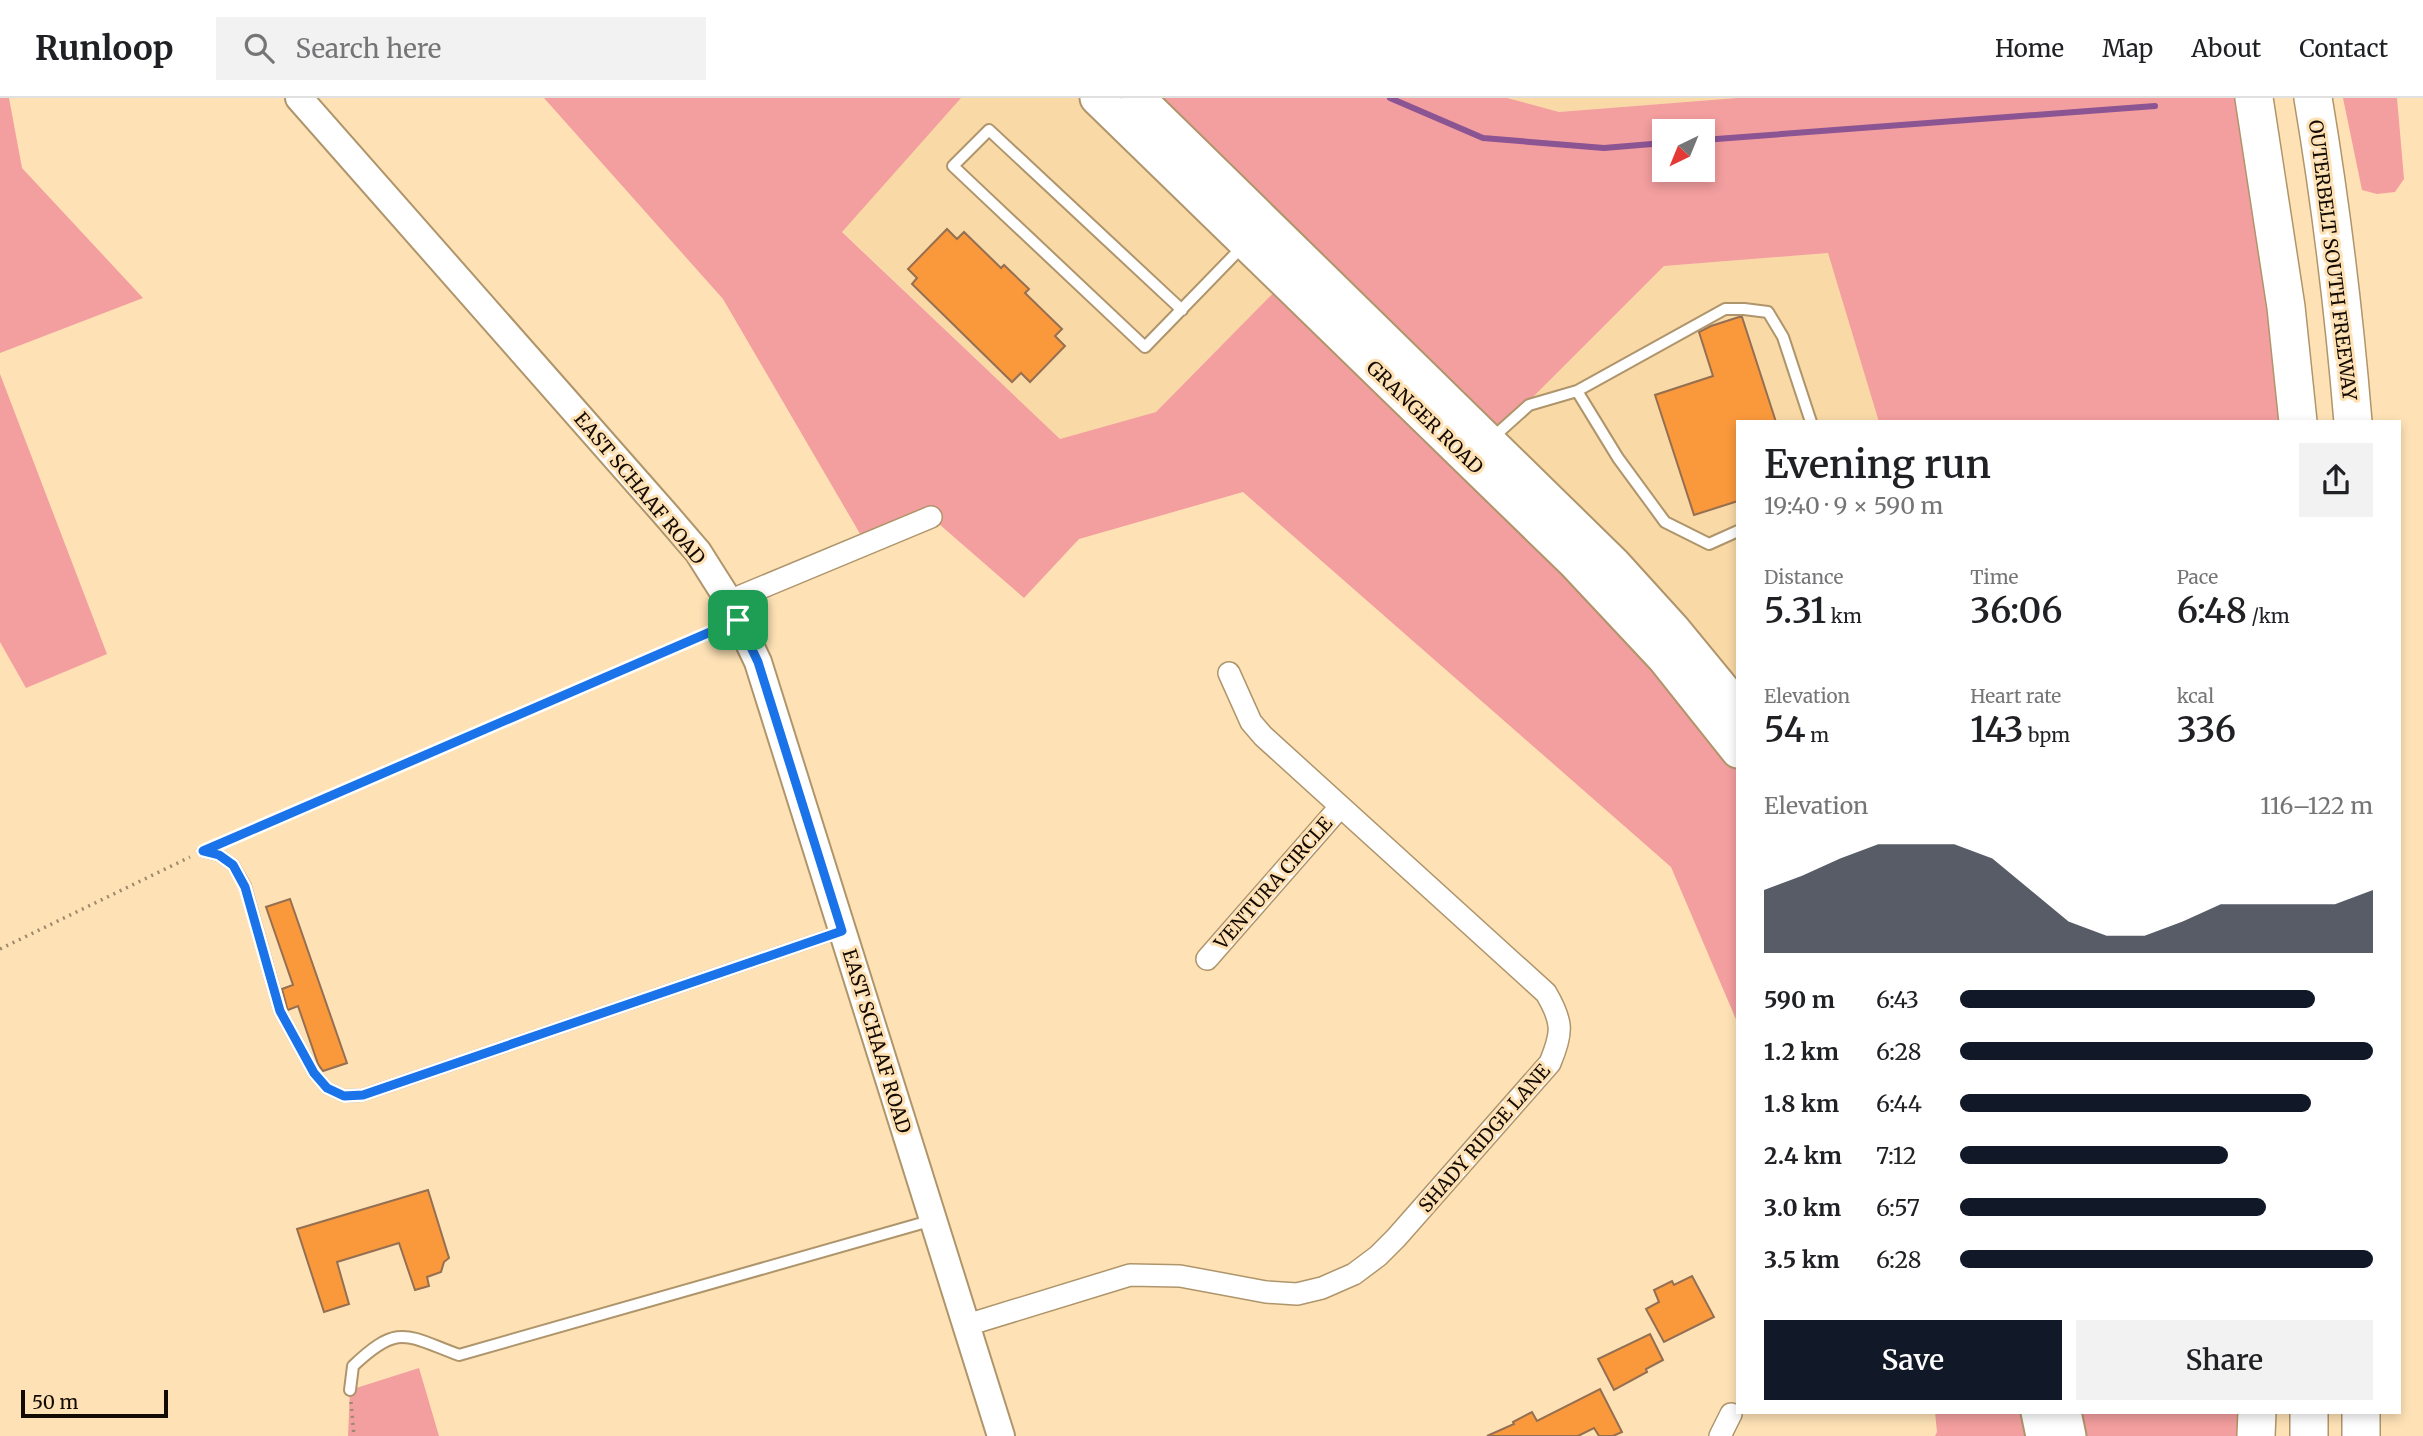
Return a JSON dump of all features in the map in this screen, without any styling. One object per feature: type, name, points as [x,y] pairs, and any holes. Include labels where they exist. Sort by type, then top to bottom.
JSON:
[{"type":"highway","points":[[2254,98],[2286,307],[2298,420]]},
{"type":"highway","name":"OUTERBELT SOUTH FREEWAY","points":[[2313,98],[2325,168],[2353,420]]},
{"type":"highway","points":[[2256,1436],[2257,1414]]},
{"type":"highway","points":[[2309,1414],[2309,1436]]},
{"type":"highway","points":[[2361,1414],[2361,1436]]},
{"type":"main road","name":"GRANGER ROAD","points":[[1097,98],[1246,243],[1480,451],[1614,564],[1673,629],[1736,706]]},
{"type":"main road","name":"GRANGER ROAD","points":[[1138,98],[1480,451],[1664,658],[1736,748]]},
{"type":"main road","points":[[2038,1414],[2043,1436]]},
{"type":"main road","points":[[2064,1414],[2069,1436]]},
{"type":"street","name":"EAST SCHAAF ROAD","points":[[299,98],[698,552],[734,610],[758,662],[1001,1436]]},
{"type":"street","points":[[734,610],[931,517]]},
{"type":"street","name":"SHADY RIDGE LANE","points":[[967,1325],[1130,1275],[1180,1276],[1266,1292],[1297,1294],[1322,1289],[1354,1274],[1378,1256],[1550,1063],[1558,1045],[1562,1027],[1546,993],[1340,807],[1251,722],[1229,673]]},
{"type":"street","name":"VENTURA CIRCLE","points":[[1207,959],[1340,807]]},
{"type":"street","points":[[1720,1436],[1731,1414]]},
{"type":"lane","points":[[1182,310],[989,130],[953,166],[1145,347],[1182,310],[1246,243]]},
{"type":"lane","points":[[1480,451],[1529,405],[1577,391],[1725,309],[1768,312],[1783,337],[1810,420]]},
{"type":"lane","points":[[1577,391],[1618,458],[1665,522],[1709,544],[1736,532]]},
{"type":"lane","points":[[203,851],[219,855],[233,865],[245,887],[280,1011],[314,1073],[327,1088],[344,1096],[363,1095],[842,931]]},
{"type":"lane","points":[[350,1390],[353,1366],[368,1351],[394,1337],[413,1336],[459,1355],[933,1220]]},
{"type":"path","points":[[0,949],[203,851],[734,610]]},
{"type":"path","points":[[350,1390],[354,1436]]},
{"type":"shaded area","points":[[0,98],[9,98],[22,168],[143,298],[0,353]]},
{"type":"shaded area","points":[[544,98],[961,98],[842,232],[1060,439],[1156,412],[1285,281],[1736,749],[1736,1019],[1671,867],[1243,492],[1079,539],[1024,598],[931,517],[866,544],[723,299]]},
{"type":"shaded area","points":[[961,98],[1097,98],[1285,281],[1156,412],[1060,439],[842,231]]},
{"type":"shaded area","points":[[1138,98],[1507,98],[1559,112],[1737,98],[2254,98],[2298,420],[1878,420],[1828,253],[1664,266],[1488,442]]},
{"type":"shaded area","points":[[1507,98],[1737,98],[1559,112]]},
{"type":"shaded area","points":[[2343,98],[2397,98],[2404,179],[2395,192],[2377,194],[2362,190]]},
{"type":"shaded area","points":[[1828,253],[1878,420],[1736,420],[1736,680],[1725,691],[1488,442],[1664,266]]},
{"type":"shaded area","points":[[0,374],[107,654],[26,688],[0,642]]},
{"type":"shaded area","points":[[419,1368],[439,1436],[348,1436],[350,1390]]},
{"type":"shaded area","points":[[1935,1414],[2038,1414],[2043,1436],[1935,1436]]},
{"type":"shaded area","points":[[2064,1414],[2257,1414],[2256,1436],[2069,1436]]},
{"type":"building","points":[[947,229],[957,239],[964,232],[1001,268],[1004,265],[1029,289],[1025,293],[1062,329],[1055,336],[1065,346],[1030,382],[1021,373],[1012,382],[912,284],[917,278],[908,269]]},
{"type":"building","points":[[1742,317],[1775,420],[1736,420],[1736,502],[1694,515],[1655,395],[1713,376],[1699,332]]},
{"type":"building","points":[[290,899],[347,1063],[323,1071],[318,1064],[298,1006],[288,1010],[287,1008],[282,989],[293,985],[266,907]]},
{"type":"building","points":[[428,1190],[449,1258],[444,1262],[441,1272],[427,1277],[429,1286],[415,1290],[399,1243],[337,1262],[349,1304],[324,1312],[297,1229]]},
{"type":"building","points":[[1692,1276],[1714,1317],[1664,1342],[1646,1309],[1659,1302],[1654,1290],[1672,1281],[1674,1285]]},
{"type":"building","points":[[1650,1334],[1663,1360],[1614,1390],[1598,1359]]},
{"type":"building","points":[[1600,1389],[1622,1432],[1613,1436],[1599,1436],[1594,1428],[1578,1436],[1487,1436],[1514,1424],[1513,1422],[1532,1412],[1537,1421]]},
{"type":"waterway","points":[[1390,98],[1483,138],[1604,148],[1652,144]]},
{"type":"waterway","points":[[1715,139],[2155,106]]},
{"type":"route","points":[[738,620],[758,662],[842,931],[363,1095],[344,1096],[327,1088],[298,1047],[280,1011],[245,887],[233,865],[219,855],[203,851],[738,620]]}]
